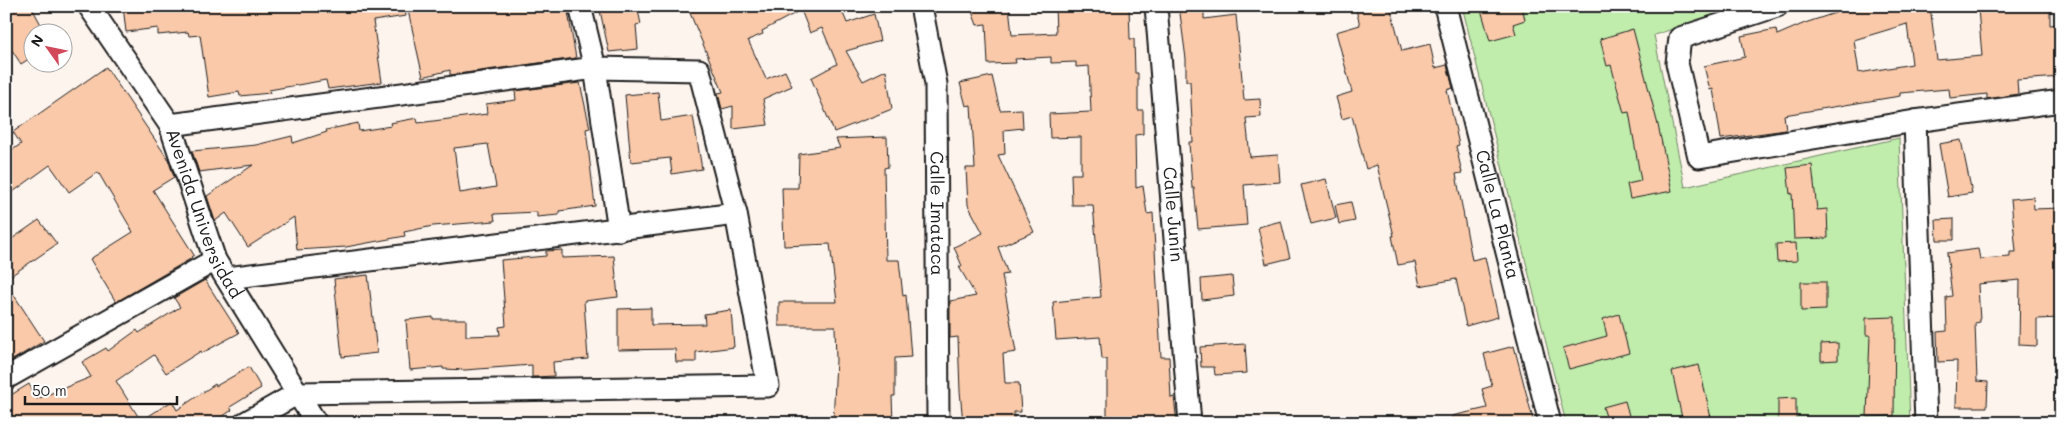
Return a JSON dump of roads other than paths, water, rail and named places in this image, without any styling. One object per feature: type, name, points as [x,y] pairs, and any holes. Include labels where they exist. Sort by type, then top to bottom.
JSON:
[{"type":"street","name":"Avenida Universidad","points":[[89,6],[170,125],[215,260],[316,423]]},
{"type":"street","points":[[580,6],[595,68],[619,230]]},
{"type":"street","name":"Calle Imataca","points":[[921,6],[936,84],[938,423]]},
{"type":"street","name":"Calle Junín","points":[[1156,6],[1190,423]]},
{"type":"street","name":"Calle La Planta","points":[[1445,6],[1550,423]]},
{"type":"street","points":[[1777,6],[1680,38],[1677,63],[1699,157],[1914,121],[2061,101]]},
{"type":"street","points":[[170,125],[595,68],[698,70],[736,214],[768,386],[298,393],[245,423]]},
{"type":"street","points":[[1914,121],[1926,423]]},
{"type":"street","points":[[227,278],[736,214]]},
{"type":"street","points":[[6,378],[215,260]]}]
